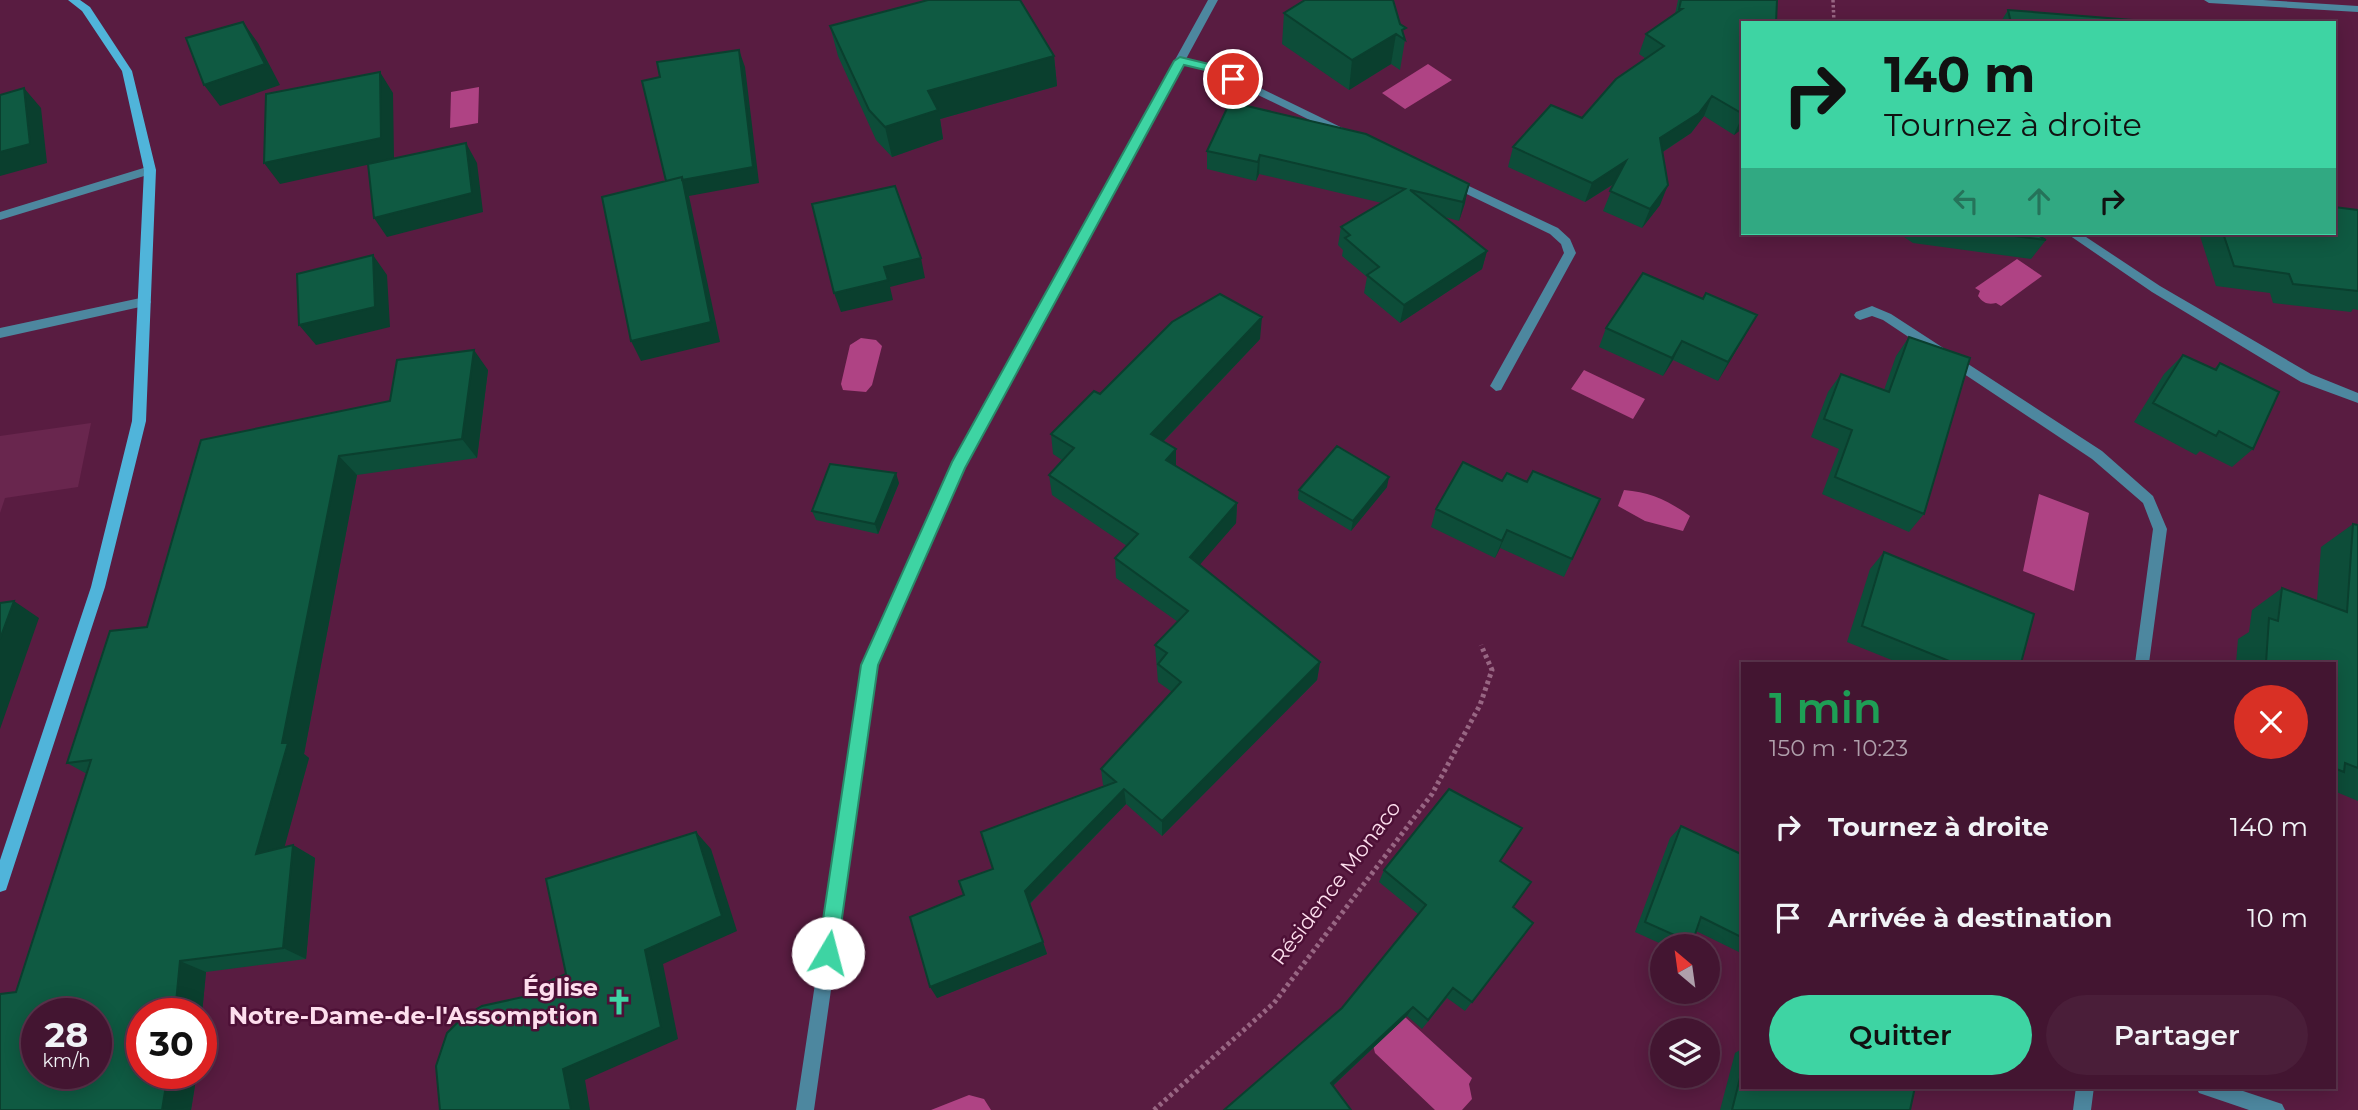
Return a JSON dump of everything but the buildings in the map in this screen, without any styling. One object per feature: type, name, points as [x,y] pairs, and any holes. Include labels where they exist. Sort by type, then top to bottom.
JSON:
[{"type":"main road","points":[[0,884],[99,587],[139,421],[150,170],[127,71],[86,9],[73,0]]},
{"type":"street","points":[[805,1110],[870,665],[958,466],[1213,0]]},
{"type":"street","points":[[2209,0],[2358,9]]},
{"type":"street","points":[[1180,61],[1209,67],[1369,143]]},
{"type":"street","points":[[0,216],[150,170]]},
{"type":"street","points":[[1443,178],[1554,231],[1566,242],[1570,253],[1496,386]]},
{"type":"street","points":[[2075,235],[2156,289],[2306,378],[2358,398]]},
{"type":"street","points":[[0,334],[145,302]]},
{"type":"street","points":[[1860,315],[1872,311],[1887,317],[2097,455],[2148,500],[2160,529],[2142,662]]},
{"type":"street","points":[[2082,1110],[2085,1089]]},
{"type":"street","points":[[2211,1089],[2276,1110]]},
{"type":"path","points":[[1833,0],[1834,21]]},
{"type":"path","name":"Résidence Monaco","points":[[1154,1110],[1274,1003],[1432,794],[1480,705],[1492,670],[1481,645]]},
{"type":"shaded area","points":[[1428,64],[1452,80],[1405,109],[1382,93]]},
{"type":"shaded area","points":[[479,87],[478,123],[450,128],[451,92]]},
{"type":"shaded area","points":[[2017,259],[2042,276],[2001,306],[1982,300],[1978,296],[1980,291],[1975,288]]},
{"type":"shaded area","points":[[861,338],[876,340],[882,346],[872,385],[866,392],[843,390],[841,384],[850,345]]},
{"type":"shaded area","points":[[1584,370],[1645,399],[1633,419],[1571,389]]},
{"type":"shaded area","points":[[91,423],[78,487],[5,498],[0,513],[0,436]]},
{"type":"shaded area","points":[[1624,490],[1659,498],[1690,516],[1683,531],[1645,521],[1618,506]]},
{"type":"shaded area","points":[[2039,494],[2089,513],[2074,591],[2023,571]]},
{"type":"shaded area","points":[[1405,1017],[1472,1078],[1469,1084],[1472,1099],[1462,1110],[1435,1110],[1375,1053],[1372,1041]]},
{"type":"shaded area","points":[[969,1095],[984,1099],[991,1110],[931,1110]]},
{"type":"place","name":"Église Notre-Dame-de-l'Assomption","points":[[619,1002]]},
{"type":"route","points":[[828,953],[870,665],[958,466],[1180,61],[1209,67],[1233,79]]}]
